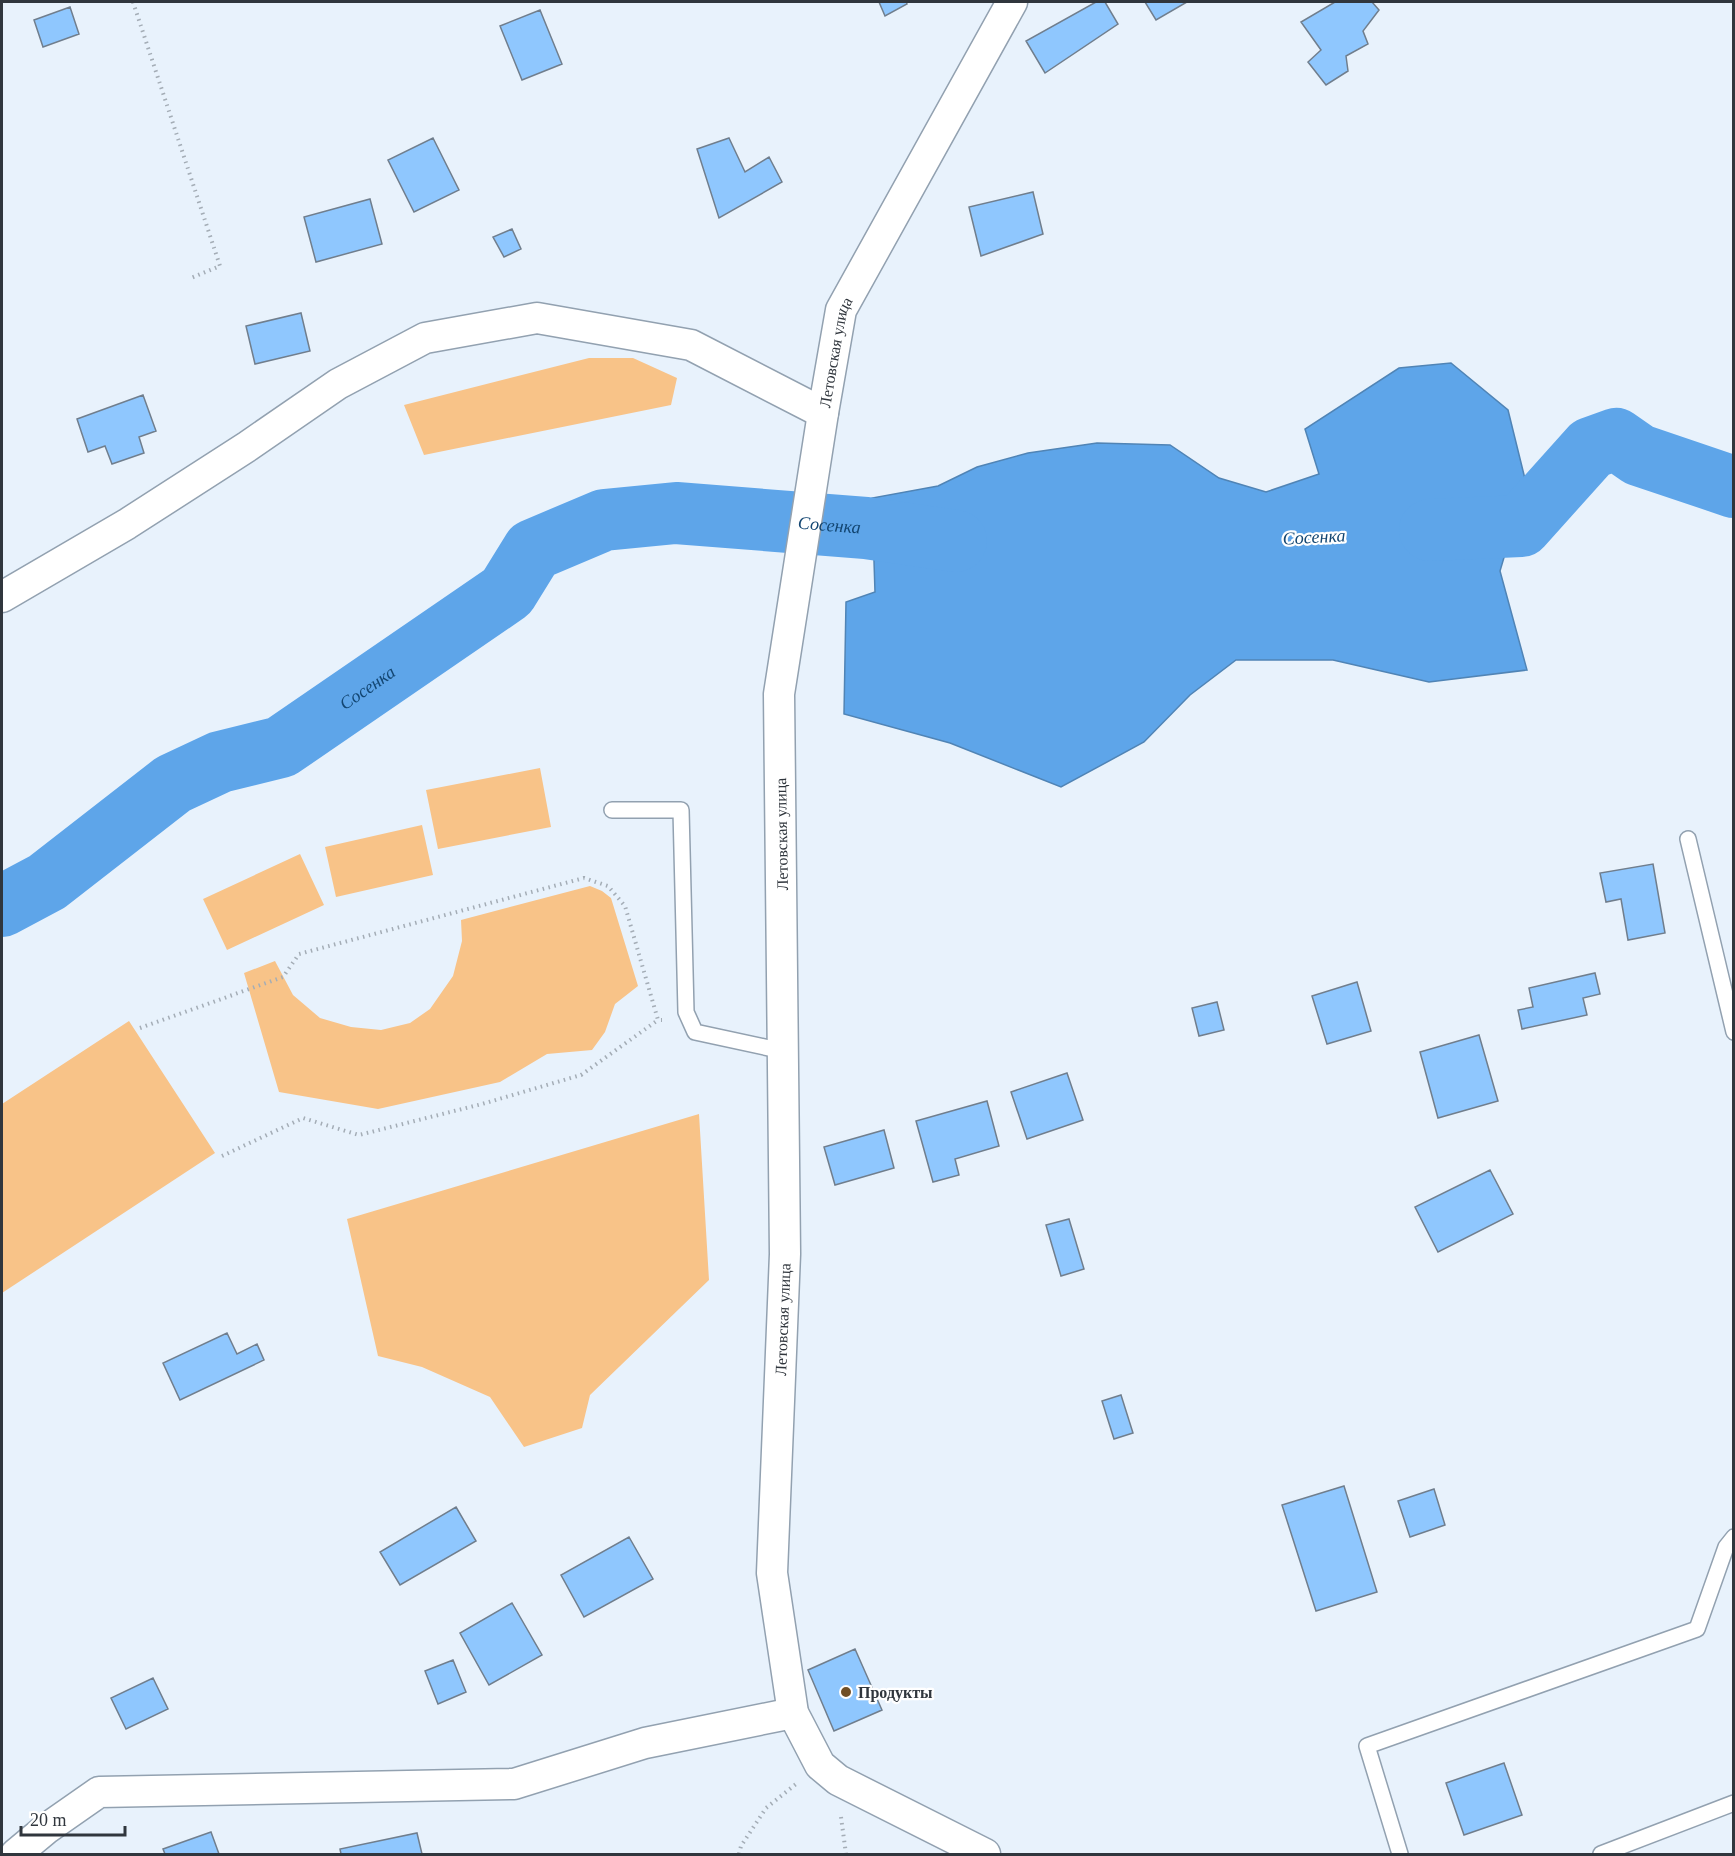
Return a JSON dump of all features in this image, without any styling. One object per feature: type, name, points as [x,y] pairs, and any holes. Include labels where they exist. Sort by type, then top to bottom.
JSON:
[{"type":"street","name":"Летовская улица","points":[[820,1765],[793,1713],[772,1573],[785,1254],[779,694],[841,310],[1012,2]]},
{"type":"street","points":[[2,597],[127,524],[248,446],[338,384],[424,338],[537,318],[691,345],[823,412]]},
{"type":"street","points":[[16,1854],[46,1829],[99,1792],[514,1784],[645,1743],[793,1713]]},
{"type":"street","points":[[820,1765],[838,1780],[985,1854]]},
{"type":"lane","points":[[612,810],[681,810],[686,1012],[695,1032],[783,1051]]},
{"type":"lane","points":[[1688,839],[1734,1032]]},
{"type":"lane","points":[[1400,1854],[1367,1746],[1697,1629],[1726,1547],[1734,1537]]},
{"type":"lane","points":[[1601,1854],[1734,1803]]},
{"type":"path","points":[[133,2],[220,266],[191,278]]},
{"type":"path","points":[[140,1028],[283,977],[299,954],[584,878],[608,885],[625,906],[658,1020]]},
{"type":"path","points":[[222,1156],[303,1118],[359,1135],[482,1104],[581,1075],[658,1020],[692,1026]]},
{"type":"path","points":[[739,1854],[741,1846],[766,1808],[820,1765]]},
{"type":"shaded area","points":[[589,358],[633,358],[677,378],[671,405],[424,455],[404,405]]},
{"type":"shaded area","points":[[540,768],[551,827],[438,849],[426,790]]},
{"type":"shaded area","points":[[422,825],[433,875],[336,897],[325,847]]},
{"type":"shaded area","points":[[300,854],[324,905],[227,950],[203,899]]},
{"type":"shaded area","points":[[590,886],[611,898],[638,986],[615,1004],[605,1032],[592,1050],[547,1054],[500,1082],[378,1109],[279,1092],[244,973],[275,961],[293,995],[320,1018],[351,1027],[381,1030],[410,1023],[430,1009],[453,976],[462,941],[461,920]]},
{"type":"shaded area","points":[[129,1021],[215,1153],[2,1293],[2,1104]]},
{"type":"shaded area","points":[[699,1114],[709,1280],[590,1395],[582,1428],[524,1447],[490,1397],[422,1367],[378,1356],[347,1219]]},
{"type":"water","points":[[1451,363],[1508,410],[1526,483],[1500,571],[1527,670],[1429,682],[1333,660],[1236,660],[1190,695],[1144,742],[1061,787],[950,743],[844,714],[846,602],[875,592],[872,498],[938,486],[977,467],[1028,453],[1097,443],[1170,445],[1219,478],[1266,492],[1319,474],[1305,429],[1399,368]]},
{"type":"building","points":[[879,2],[906,2],[907,4],[885,16]]},
{"type":"building","points":[[1096,2],[1105,2],[1118,24],[1045,73],[1026,41]]},
{"type":"building","points":[[1145,2],[1187,2],[1156,20]]},
{"type":"building","points":[[1335,2],[1372,2],[1379,10],[1363,31],[1368,44],[1346,56],[1348,71],[1326,85],[1308,62],[1321,50],[1301,22]]},
{"type":"building","points":[[70,7],[79,34],[43,47],[34,20]]},
{"type":"building","points":[[540,10],[562,64],[522,80],[500,26]]},
{"type":"building","points":[[433,138],[459,190],[414,212],[388,160]]},
{"type":"building","points":[[729,138],[745,172],[769,157],[782,182],[719,218],[697,149]]},
{"type":"building","points":[[1033,192],[1043,234],[981,256],[969,207]]},
{"type":"building","points":[[370,199],[382,244],[316,262],[304,217]]},
{"type":"building","points":[[512,229],[521,249],[504,257],[493,237]]},
{"type":"building","points":[[301,313],[310,351],[255,364],[246,326]]},
{"type":"building","points":[[143,395],[156,431],[139,437],[144,453],[112,464],[105,446],[88,452],[77,419]]},
{"type":"building","points":[[1653,864],[1665,933],[1628,940],[1621,899],[1606,902],[1600,873]]},
{"type":"building","points":[[1595,973],[1600,994],[1583,998],[1587,1015],[1522,1029],[1518,1010],[1533,1007],[1529,988]]},
{"type":"building","points":[[1357,982],[1371,1031],[1327,1044],[1312,996]]},
{"type":"building","points":[[1217,1002],[1224,1030],[1199,1036],[1192,1008]]},
{"type":"building","points":[[1479,1035],[1498,1101],[1438,1118],[1420,1052]]},
{"type":"building","points":[[1067,1073],[1083,1120],[1027,1139],[1011,1092]]},
{"type":"building","points":[[987,1101],[999,1146],[955,1159],[959,1175],[933,1182],[916,1121]]},
{"type":"building","points":[[884,1130],[894,1168],[835,1185],[824,1147]]},
{"type":"building","points":[[1490,1170],[1513,1214],[1438,1252],[1415,1207]]},
{"type":"building","points":[[1069,1219],[1084,1269],[1061,1276],[1046,1225]]},
{"type":"building","points":[[227,1333],[237,1354],[257,1344],[264,1360],[180,1400],[163,1363]]},
{"type":"building","points":[[1121,1395],[1133,1433],[1114,1439],[1102,1401]]},
{"type":"building","points":[[1344,1486],[1377,1592],[1316,1611],[1282,1505]]},
{"type":"building","points":[[1434,1489],[1445,1525],[1410,1537],[1398,1501]]},
{"type":"building","points":[[456,1507],[476,1541],[400,1585],[380,1552]]},
{"type":"building","points":[[629,1537],[653,1579],[584,1617],[561,1575]]},
{"type":"building","points":[[512,1603],[542,1655],[489,1685],[460,1633]]},
{"type":"building","name":"Продукты","points":[[855,1649],[882,1710],[834,1731],[808,1670]]},
{"type":"building","points":[[453,1660],[466,1692],[438,1704],[425,1671]]},
{"type":"building","points":[[153,1678],[168,1709],[126,1729],[111,1698]]},
{"type":"building","points":[[1504,1763],[1522,1815],[1464,1835],[1446,1783]]},
{"type":"building","points":[[211,1832],[219,1854],[165,1854],[163,1849]]},
{"type":"building","points":[[417,1833],[422,1854],[341,1854],[340,1849]]},
{"type":"waterway","name":"Сосенка","points":[[1430,530],[1521,526],[1591,448],[1616,439],[1639,455],[1734,487]]},
{"type":"waterway","name":"Сосенка","points":[[2,906],[47,882],[173,784],[220,762],[281,747],[507,592],[533,550],[604,520],[676,513],[866,528],[956,541]]},
{"type":"place","name":"Продукты","points":[[846,1692]]}]
